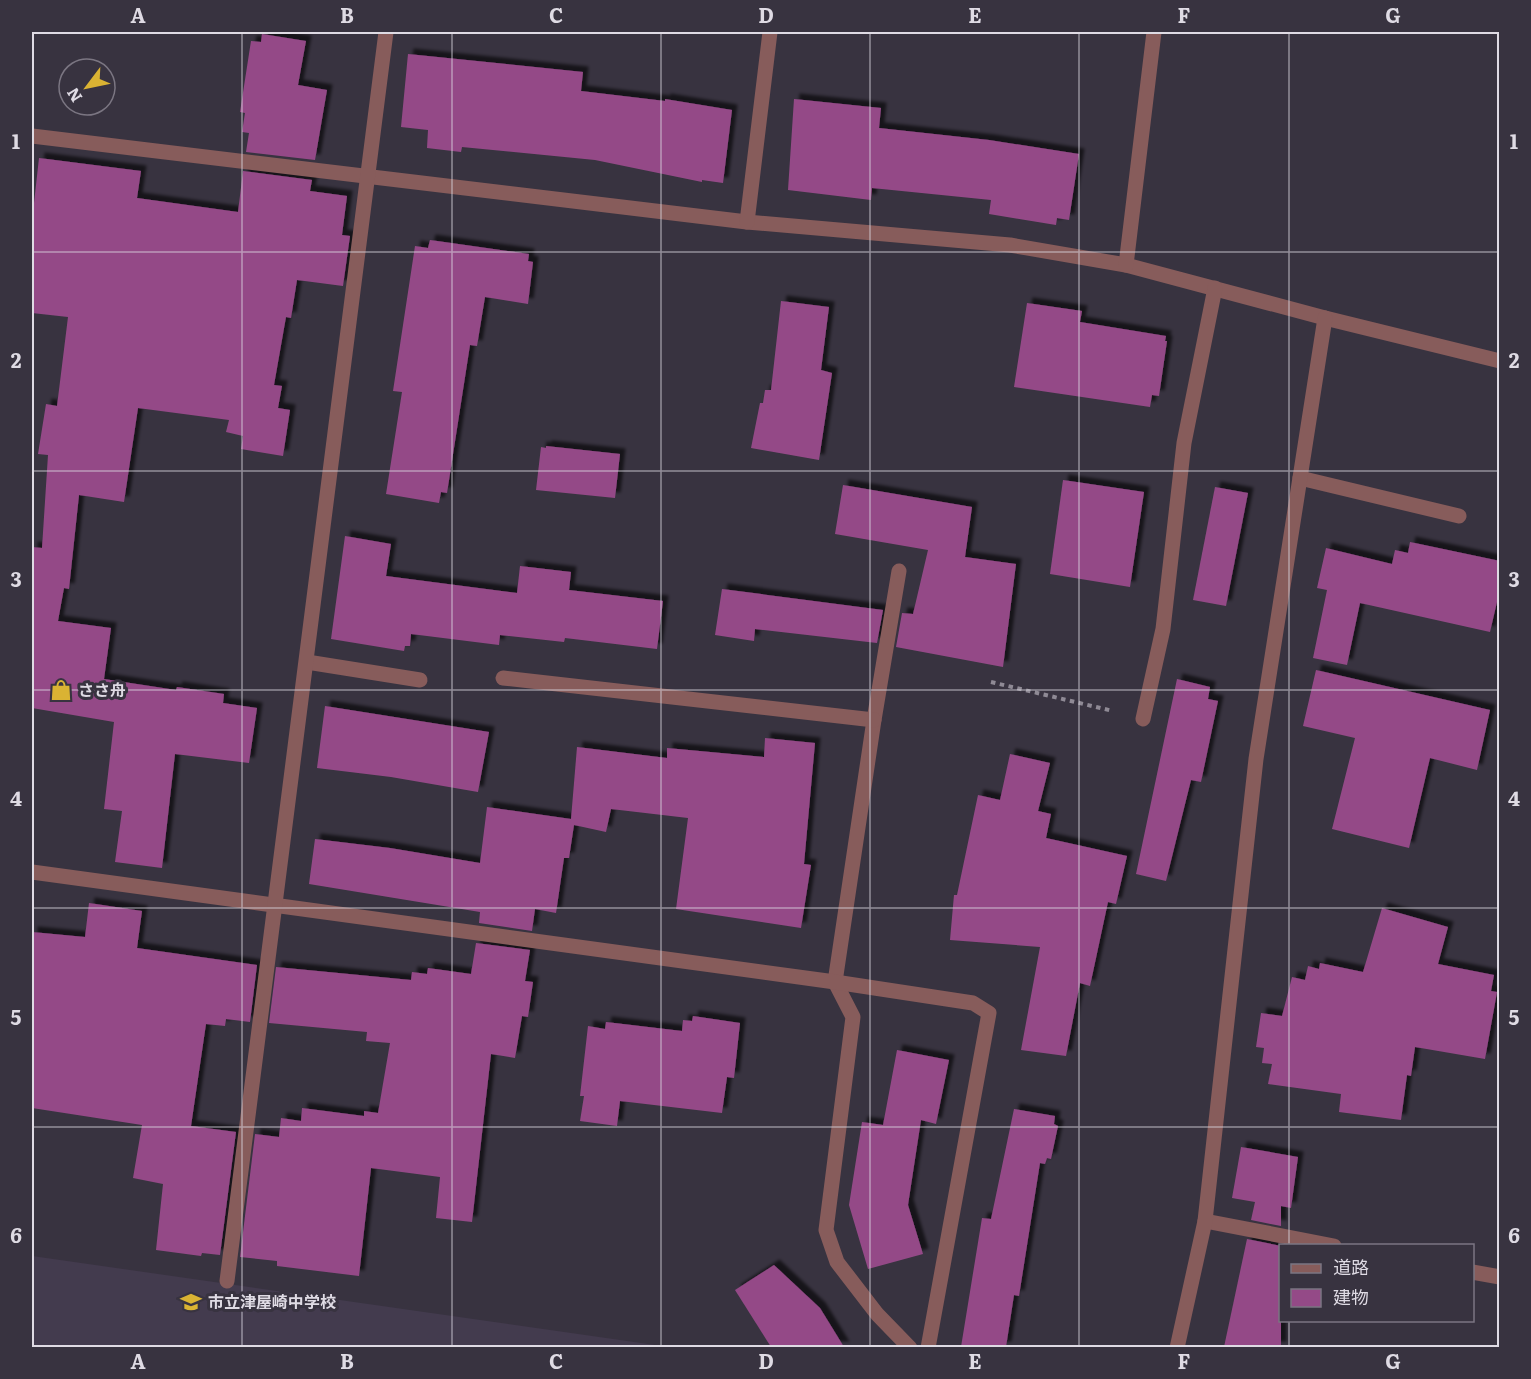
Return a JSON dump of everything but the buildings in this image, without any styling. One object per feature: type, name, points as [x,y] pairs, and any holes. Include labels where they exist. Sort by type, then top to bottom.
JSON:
[{"type":"street","points":[[227,1281],[273,904],[307,662],[386,32]]},
{"type":"street","points":[[747,222],[770,32]]},
{"type":"street","points":[[1125,265],[1154,32]]},
{"type":"street","points":[[32,136],[747,222],[1010,245],[1125,265],[1500,361]]},
{"type":"street","points":[[1143,719],[1163,629],[1184,443],[1215,288]]},
{"type":"street","points":[[1177,1347],[1205,1221],[1256,759],[1325,318]]},
{"type":"street","points":[[1300,478],[1459,516]]},
{"type":"street","points":[[899,571],[874,720],[836,982],[853,1017],[826,1230],[837,1262],[877,1314],[910,1347]]},
{"type":"street","points":[[307,662],[420,680]]},
{"type":"street","points":[[503,678],[874,720]]},
{"type":"street","points":[[32,872],[836,982],[973,1003],[988,1013],[928,1347]]},
{"type":"street","points":[[1205,1221],[1329,1244]]},
{"type":"street","points":[[1474,1272],[1500,1277]]},
{"type":"path","points":[[991,682],[1143,719]]},
{"type":"shaded area","name":"市立津屋崎中学校","points":[[32,1256],[669,1347],[32,1348]]},
{"type":"place","name":"ささ舟","points":[[61,690]]},
{"type":"place","name":"市立津屋崎中学校","points":[[191,1302]]}]
